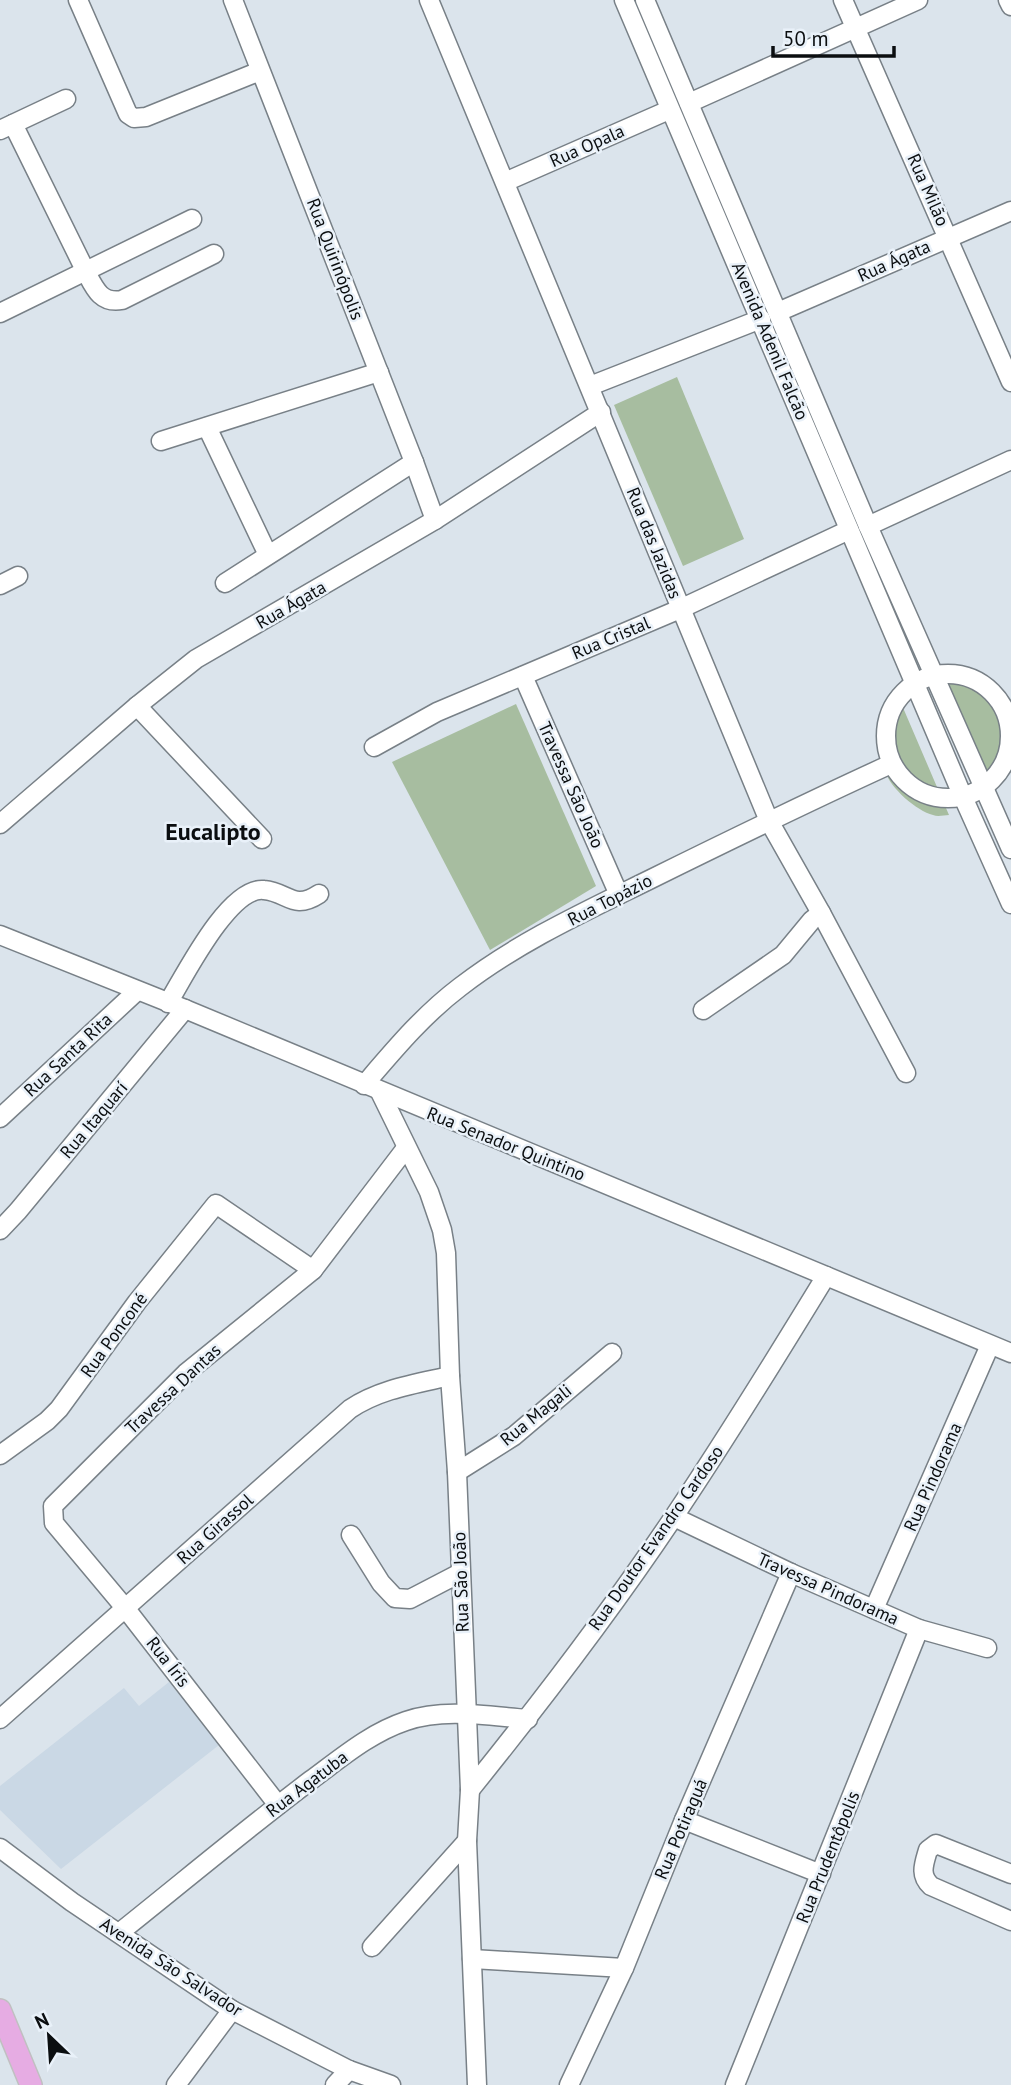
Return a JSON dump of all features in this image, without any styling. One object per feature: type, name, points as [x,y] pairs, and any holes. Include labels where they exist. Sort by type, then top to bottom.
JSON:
[{"type":"main road","points":[[0,2010],[31,2085]]},
{"type":"street","points":[[78,0],[128,114],[134,118],[146,117],[260,71]]},
{"type":"street","name":"Rua Quirinópolis","points":[[233,0],[435,520]]},
{"type":"street","name":"Rua das Jazidas","points":[[429,0],[769,821],[906,1073]]},
{"type":"street","name":"Avenida Adenil Falcão","points":[[624,0],[1011,904]]},
{"type":"street","name":"Avenida Adenil Falcão","points":[[645,0],[868,526],[1011,849]]},
{"type":"street","name":"Rua Milão","points":[[843,0],[1011,382]]},
{"type":"street","points":[[689,103],[918,0]]},
{"type":"street","points":[[1008,0],[1011,6]]},
{"type":"street","points":[[66,99],[7,127],[98,293],[103,298],[122,300],[214,254]]},
{"type":"street","name":"Rua Opala","points":[[505,182],[669,110]]},
{"type":"street","name":"Rua Ágata","points":[[778,312],[1011,211]]},
{"type":"street","points":[[0,313],[192,219]]},
{"type":"street","points":[[732,251],[749,244]]},
{"type":"street","points":[[590,386],[761,319]]},
{"type":"street","points":[[161,441],[379,372]]},
{"type":"street","name":"Rua Ágata","points":[[0,824],[196,659],[435,520],[601,412]]},
{"type":"street","points":[[207,427],[268,555]]},
{"type":"street","points":[[868,526],[1011,460]]},
{"type":"street","points":[[225,583],[414,462]]},
{"type":"street","name":"Rua Cristal","points":[[374,747],[438,712],[680,609],[849,530]]},
{"type":"street","points":[[0,584],[18,576]]},
{"type":"street","points":[[952,674],[970,678],[986,687],[1009,716],[1010,742],[1007,755],[994,778],[984,787],[963,797],[941,799],[921,793],[903,781],[891,764],[885,741],[887,719],[898,699],[915,683],[934,676],[952,674]]},
{"type":"street","name":"Travessa São João","points":[[523,676],[619,895]]},
{"type":"street","points":[[137,706],[262,839]]},
{"type":"street","name":"Rua Topázio","points":[[372,1089],[411,1031],[461,986],[541,934],[891,764]]},
{"type":"street","points":[[168,1003],[213,931],[240,898],[258,890],[265,890],[296,902],[304,902],[319,894]]},
{"type":"street","points":[[703,1010],[783,955],[821,913]]},
{"type":"street","name":"Rua Senador Quintino","points":[[0,935],[186,1009],[372,1089],[1011,1353]]},
{"type":"street","name":"Rua Santa Rita","points":[[0,1118],[137,991]]},
{"type":"street","name":"Rua Itaquarí","points":[[0,1230],[18,1212],[186,1009]]},
{"type":"street","name":"Rua São João","points":[[372,1089],[429,1192],[442,1230],[446,1253],[470,1790],[467,1841],[477,2085]]},
{"type":"street","name":"Travessa Dantas","points":[[54,1523],[53,1506],[59,1498],[186,1373],[313,1270],[406,1148]]},
{"type":"street","name":"Rua Ponconé","points":[[0,1455],[59,1409],[138,1302],[216,1204],[313,1270]]},
{"type":"street","name":"Rua Doutor Evandro Cardoso","points":[[470,1790],[528,1719],[674,1517],[826,1276]]},
{"type":"street","name":"Rua Pindorama","points":[[874,1609],[990,1345]]},
{"type":"street","name":"Rua Magali","points":[[457,1472],[514,1436],[612,1353]]},
{"type":"street","name":"Rua Girassol","points":[[0,1719],[350,1409],[367,1397],[387,1390],[450,1376]]},
{"type":"street","name":"Travessa Pindorama","points":[[674,1517],[791,1573],[919,1629],[987,1648]]},
{"type":"street","name":"Rua Íris","points":[[54,1523],[126,1609],[278,1805]]},
{"type":"street","points":[[351,1535],[381,1583],[395,1598],[410,1599],[460,1573]]},
{"type":"street","name":"Rua Potiraguá","points":[[569,2085],[624,1968],[684,1820],[791,1573]]},
{"type":"street","name":"Rua Prudentôpolis","points":[[735,2085],[919,1629]]},
{"type":"street","name":"Rua Agatuba","points":[[119,1933],[278,1805],[361,1743],[384,1730],[407,1720],[435,1715],[528,1719]]},
{"type":"street","points":[[684,1820],[821,1874]]},
{"type":"street","points":[[372,1947],[467,1841]]},
{"type":"street","points":[[1011,1874],[940,1844],[933,1844],[928,1850],[923,1871],[927,1883],[1011,1921]]},
{"type":"street","name":"Avenida São Salvador","points":[[0,1848],[72,1902],[232,2010],[349,2070],[391,2085]]},
{"type":"street","points":[[472,1959],[624,1968]]},
{"type":"street","points":[[176,2085],[232,2010]]},
{"type":"street","points":[[335,2085],[349,2070]]},
{"type":"shaded area","points":[[169,1682],[219,1745],[61,1869],[0,1810],[0,1786],[124,1688],[139,1706]]},
{"type":"green space","points":[[677,377],[744,539],[683,566],[614,405]]},
{"type":"green space","points":[[943,679],[965,685],[980,693],[995,711],[1003,740],[1004,760],[1002,776],[993,795]]},
{"type":"green space","points":[[901,703],[949,815],[933,815],[912,804],[892,784],[885,771],[885,746]]},
{"type":"green space","points":[[516,704],[596,886],[490,950],[392,762]]},
{"type":"district","name":"Eucalipto","points":[[213,832]]}]
